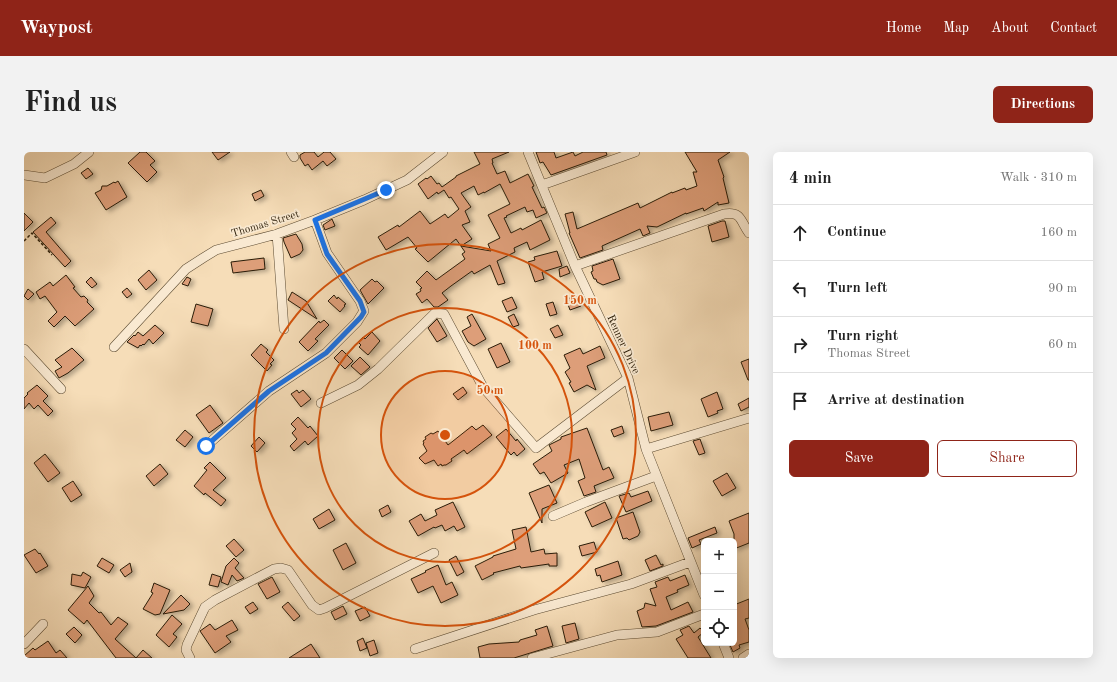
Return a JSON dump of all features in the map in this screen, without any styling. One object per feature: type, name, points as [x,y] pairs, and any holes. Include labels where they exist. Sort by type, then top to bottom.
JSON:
[{"type":"street","points":[[24,175],[45,178],[74,164],[89,152]]},
{"type":"street","name":"Thomas Street","points":[[114,347],[186,269],[216,250],[278,234],[315,220],[407,180],[443,152]]},
{"type":"street","name":"Renner Drive","points":[[528,152],[574,266],[628,378],[646,449],[701,588]]},
{"type":"street","points":[[542,185],[635,152]]},
{"type":"street","points":[[574,266],[724,214],[732,213],[739,216],[749,232]]},
{"type":"street","points":[[206,446],[269,391],[326,353],[357,322],[364,312],[360,301],[327,254],[315,220]]},
{"type":"street","points":[[278,234],[284,329]]},
{"type":"street","points":[[321,403],[358,384],[378,369],[435,314],[444,314],[483,387],[536,448],[628,378]]},
{"type":"street","points":[[24,349],[61,389]]},
{"type":"street","points":[[646,449],[749,418]]},
{"type":"street","points":[[553,516],[656,476]]},
{"type":"street","points":[[190,658],[186,650],[187,645],[206,607],[214,600],[274,569],[281,568],[288,570],[312,605],[319,610],[434,553]]},
{"type":"street","points":[[415,649],[534,610],[631,584],[690,562]]},
{"type":"street","points":[[532,658],[617,635],[657,632],[701,615]]},
{"type":"street","points":[[24,644],[44,624]]},
{"type":"street","points":[[724,646],[729,658]]},
{"type":"street","points":[[744,658],[749,654]]},
{"type":"path","points":[[24,241],[32,233],[52,255]]},
{"type":"building","points":[[140,152],[146,152],[155,161],[150,165],[157,172],[147,182],[128,163]]},
{"type":"building","points":[[212,152],[230,152],[218,160]]},
{"type":"building","points":[[305,152],[314,152],[318,157],[324,152],[330,152],[336,159],[327,166],[323,161],[312,170],[308,164],[305,166],[300,158],[300,155]]},
{"type":"building","points":[[474,152],[509,152],[492,159],[492,163],[497,174],[505,171],[510,183],[528,174],[534,186],[532,187],[542,208],[544,207],[547,213],[536,218],[533,210],[527,212],[525,207],[504,218],[511,233],[521,228],[522,230],[541,220],[550,240],[530,250],[527,242],[514,248],[515,252],[497,261],[505,283],[498,285],[490,265],[474,274],[472,271],[442,293],[448,300],[438,307],[434,307],[427,299],[422,303],[416,294],[421,291],[420,289],[422,288],[416,282],[427,271],[436,280],[465,259],[462,254],[465,252],[456,239],[428,262],[415,249],[417,248],[408,237],[386,250],[378,237],[398,225],[399,227],[420,211],[430,224],[445,214],[448,218],[459,209],[451,197],[449,198],[444,190],[438,194],[437,192],[428,199],[418,184],[431,176],[437,184],[439,183],[442,187],[456,176],[480,164]],"holes":[[[500,184],[510,204],[488,215],[500,238],[488,244],[491,251],[461,246],[472,239],[462,225],[470,222],[465,211],[471,207],[461,193],[474,186],[478,195]]]},
{"type":"building","points":[[536,152],[554,152],[556,158],[573,152],[575,156],[583,152],[606,152],[607,155],[551,175],[543,162],[540,163]]},
{"type":"building","points":[[685,152],[730,152],[718,160],[724,177],[729,203],[718,205],[718,202],[704,211],[703,208],[686,213],[657,227],[647,226],[650,233],[643,236],[640,229],[602,246],[603,250],[580,258],[569,233],[565,214],[573,212],[577,229],[638,203],[640,208],[672,192],[685,188],[686,190],[697,186],[693,172],[697,172]]},
{"type":"building","points":[[88,168],[93,174],[86,179],[81,173]]},
{"type":"building","points":[[118,181],[127,197],[106,210],[95,193],[101,190],[102,186],[107,186]]},
{"type":"building","points":[[261,190],[264,196],[255,201],[252,194]]},
{"type":"building","points":[[24,213],[33,222],[24,231]]},
{"type":"building","points":[[51,217],[56,223],[46,232],[71,261],[65,267],[33,232]]},
{"type":"building","points":[[332,219],[335,226],[325,230],[323,225]]},
{"type":"building","points":[[725,221],[729,237],[712,242],[708,226]]},
{"type":"building","points":[[296,234],[302,244],[303,250],[300,254],[291,258],[283,238]]},
{"type":"building","points":[[557,251],[562,266],[542,272],[544,279],[535,282],[528,262],[535,260],[534,257]]},
{"type":"building","points":[[264,258],[265,269],[233,273],[231,262]]},
{"type":"building","points":[[613,259],[620,279],[603,285],[597,282],[591,272],[593,271],[592,266]]},
{"type":"building","points":[[567,266],[570,273],[560,277],[559,269]]},
{"type":"building","points":[[149,270],[157,280],[146,290],[138,280]]},
{"type":"building","points":[[66,275],[75,287],[73,288],[81,297],[84,296],[88,300],[87,302],[94,309],[75,326],[65,316],[54,327],[48,321],[57,312],[45,296],[40,299],[36,292],[50,282],[53,286]]},
{"type":"building","points":[[91,277],[97,284],[92,288],[86,282]]},
{"type":"building","points":[[187,277],[191,279],[188,286],[182,284]]},
{"type":"building","points":[[372,279],[375,282],[377,281],[384,288],[368,304],[360,290]]},
{"type":"building","points":[[127,288],[132,294],[127,298],[122,292]]},
{"type":"building","points":[[28,289],[34,294],[28,300],[24,296]]},
{"type":"building","points":[[292,292],[306,301],[317,319],[288,300]]},
{"type":"building","points":[[334,295],[337,299],[338,297],[346,304],[340,312],[328,301]]},
{"type":"building","points":[[578,296],[581,306],[570,310],[566,299]]},
{"type":"building","points":[[512,297],[517,308],[507,312],[502,301]]},
{"type":"building","points":[[553,302],[557,314],[550,316],[546,304]]},
{"type":"building","points":[[196,304],[213,309],[208,326],[191,322]]},
{"type":"building","points":[[472,314],[486,339],[474,346],[468,342],[462,331],[471,326],[467,317]]},
{"type":"building","points":[[514,314],[519,325],[513,327],[508,317]]},
{"type":"building","points":[[437,319],[447,336],[437,342],[428,328]]},
{"type":"building","points":[[324,320],[329,325],[315,339],[318,341],[308,351],[299,342],[319,321],[320,323]]},
{"type":"building","points":[[155,325],[164,333],[153,344],[149,339],[144,345],[140,345],[138,348],[127,342],[138,332],[143,336]]},
{"type":"building","points":[[558,325],[563,335],[555,338],[550,329]]},
{"type":"building","points":[[372,332],[380,341],[368,355],[359,347],[361,345],[358,342],[363,337],[365,339]]},
{"type":"building","points":[[501,343],[510,362],[497,368],[488,349]]},
{"type":"building","points":[[261,344],[268,350],[266,352],[274,360],[270,364],[272,365],[267,371],[251,355]]},
{"type":"building","points":[[600,346],[605,358],[587,366],[596,390],[587,385],[574,392],[569,383],[571,382],[565,372],[570,368],[564,355],[580,348],[583,354]]},
{"type":"building","points":[[72,348],[84,360],[68,373],[59,378],[55,371],[62,367],[55,360]]},
{"type":"building","points":[[342,350],[353,361],[345,369],[334,358]]},
{"type":"building","points":[[360,357],[370,367],[361,375],[351,366]]},
{"type":"building","points":[[749,359],[749,380],[748,380],[741,362]]},
{"type":"building","points":[[37,385],[48,396],[43,401],[53,411],[48,416],[38,405],[34,409],[29,403],[24,409],[24,398],[28,394],[27,393]]},
{"type":"building","points":[[463,387],[467,393],[458,400],[453,394]]},
{"type":"building","points":[[297,390],[299,393],[303,390],[311,399],[301,407],[291,394]]},
{"type":"building","points":[[717,392],[723,409],[708,417],[701,399]]},
{"type":"building","points":[[749,398],[749,407],[741,411],[738,404]]},
{"type":"building","points":[[210,405],[223,423],[209,433],[196,415]]},
{"type":"building","points":[[669,412],[673,425],[651,431],[648,417]]},
{"type":"building","points":[[298,417],[308,428],[310,426],[318,436],[308,445],[305,441],[294,451],[290,446],[297,439],[292,433],[296,429],[291,424]]},
{"type":"building","points":[[483,425],[492,435],[467,454],[464,450],[451,459],[452,461],[446,465],[442,466],[441,464],[438,466],[434,460],[425,464],[419,458],[427,451],[423,441],[426,439],[425,437],[431,433],[433,434],[438,431],[448,445],[472,426],[476,430]]},
{"type":"building","points":[[622,426],[624,433],[614,437],[611,430]]},
{"type":"building","points":[[587,428],[603,470],[609,467],[614,478],[594,486],[596,492],[584,496],[578,481],[585,478],[579,459],[564,465],[568,473],[551,483],[544,472],[540,474],[533,464],[552,451],[549,445],[561,439],[561,437]]},
{"type":"building","points":[[506,429],[525,449],[517,456],[514,452],[511,455],[496,437]]},
{"type":"building","points":[[185,430],[193,437],[185,447],[176,440]]},
{"type":"building","points":[[259,437],[265,443],[257,452],[251,446]]},
{"type":"building","points":[[700,439],[705,453],[699,455],[693,441]]},
{"type":"building","points":[[45,454],[60,473],[48,482],[34,463]]},
{"type":"building","points":[[210,462],[226,478],[213,490],[226,500],[221,506],[205,493],[204,495],[194,486],[207,470],[204,468]]},
{"type":"building","points":[[160,464],[168,474],[154,486],[146,476]]},
{"type":"building","points":[[727,473],[736,488],[722,496],[713,481]]},
{"type":"building","points":[[73,481],[82,495],[71,502],[62,488]]},
{"type":"building","points":[[549,485],[557,503],[542,509],[542,523],[529,493]]},
{"type":"building","points":[[648,491],[652,501],[626,512],[619,496],[629,493],[631,497]]},
{"type":"building","points":[[453,502],[465,527],[457,531],[454,526],[445,531],[442,525],[435,528],[434,527],[418,536],[409,521],[421,514],[425,521],[437,515],[435,510]]},
{"type":"building","points":[[605,502],[612,518],[592,527],[585,512]]},
{"type":"building","points":[[388,505],[391,512],[382,517],[379,510]]},
{"type":"building","points":[[329,509],[335,520],[319,529],[313,519]]},
{"type":"building","points":[[633,512],[640,532],[638,536],[629,540],[627,538],[623,539],[616,518]]},
{"type":"building","points":[[749,513],[749,543],[737,548],[737,538],[734,538],[729,521]]},
{"type":"building","points":[[526,527],[531,552],[544,549],[545,554],[557,553],[557,566],[549,566],[549,564],[521,568],[520,566],[493,573],[494,574],[482,580],[475,566],[493,556],[516,549],[512,530]]},
{"type":"building","points":[[715,527],[717,533],[701,538],[699,540],[701,544],[692,548],[688,538]]},
{"type":"building","points":[[234,539],[244,550],[236,557],[226,546]]},
{"type":"building","points":[[594,542],[597,552],[582,556],[579,546]]},
{"type":"building","points":[[346,543],[356,563],[343,570],[333,550]]},
{"type":"building","points":[[35,549],[39,554],[40,553],[48,566],[36,573],[24,555]]},
{"type":"building","points":[[656,555],[663,566],[650,571],[645,560]]},
{"type":"building","points":[[456,556],[464,572],[457,576],[449,560]]},
{"type":"building","points":[[102,558],[114,565],[109,573],[97,566]]},
{"type":"building","points":[[234,558],[239,563],[235,568],[244,578],[237,581],[232,575],[228,585],[221,582],[226,566]]},
{"type":"building","points":[[618,561],[622,575],[602,582],[600,575],[597,576],[595,569]]},
{"type":"building","points":[[130,563],[132,572],[125,577],[120,570]]},
{"type":"building","points":[[438,565],[446,585],[452,582],[458,595],[441,603],[433,586],[418,593],[411,579]]},
{"type":"building","points":[[83,572],[91,577],[85,588],[71,585],[72,574],[81,576]]},
{"type":"building","points":[[212,574],[221,577],[218,587],[209,585]]},
{"type":"building","points":[[685,575],[689,585],[666,597],[671,610],[688,602],[693,612],[656,626],[642,627],[637,611],[644,608],[645,603],[656,606],[650,589],[657,587],[655,582],[668,577],[670,581]]},
{"type":"building","points":[[272,577],[280,592],[267,599],[258,584]]},
{"type":"building","points":[[154,583],[170,590],[160,614],[155,615],[143,609],[153,593],[151,592]]},
{"type":"building","points":[[88,586],[94,596],[89,603],[99,613],[101,612],[111,625],[118,617],[128,624],[115,639],[136,658],[116,658],[87,620],[84,624],[68,610]]},
{"type":"building","points":[[181,595],[190,604],[184,610],[163,614]]},
{"type":"building","points":[[749,599],[749,618],[745,619],[749,630],[749,642],[739,645],[740,648],[733,652],[730,646],[737,646],[737,604]]},
{"type":"building","points":[[253,602],[258,609],[250,614],[245,607]]},
{"type":"building","points":[[288,602],[300,616],[294,621],[282,607]]},
{"type":"building","points":[[343,606],[347,614],[335,620],[331,612]]},
{"type":"building","points":[[365,607],[370,616],[360,621],[355,611]]},
{"type":"building","points":[[172,615],[182,624],[173,634],[177,637],[169,647],[156,635]]},
{"type":"building","points":[[232,620],[238,630],[226,636],[231,642],[215,653],[200,631],[210,624],[215,630]]},
{"type":"building","points":[[575,623],[579,639],[566,643],[562,626]]},
{"type":"building","points":[[547,626],[553,646],[514,658],[480,658],[478,647],[489,644],[519,642],[520,640],[537,635],[535,630]]},
{"type":"building","points":[[689,626],[694,633],[700,628],[701,634],[698,637],[701,642],[701,646],[704,646],[711,658],[688,658],[676,639],[683,635],[680,630]]},
{"type":"building","points":[[74,627],[82,635],[75,643],[66,634]]},
{"type":"building","points":[[363,638],[367,648],[360,651],[357,641]]},
{"type":"building","points":[[374,640],[378,653],[370,656],[366,643]]},
{"type":"building","points":[[48,641],[56,653],[60,650],[67,658],[24,658],[24,656],[33,648],[35,650]]},
{"type":"building","points":[[311,644],[320,658],[289,658]]},
{"type":"building","points":[[143,650],[152,658],[136,658]]},
{"type":"route","points":[[206,446],[269,391],[326,353],[361,317],[364,312],[364,308],[345,277],[327,254],[315,220],[386,190]]}]
